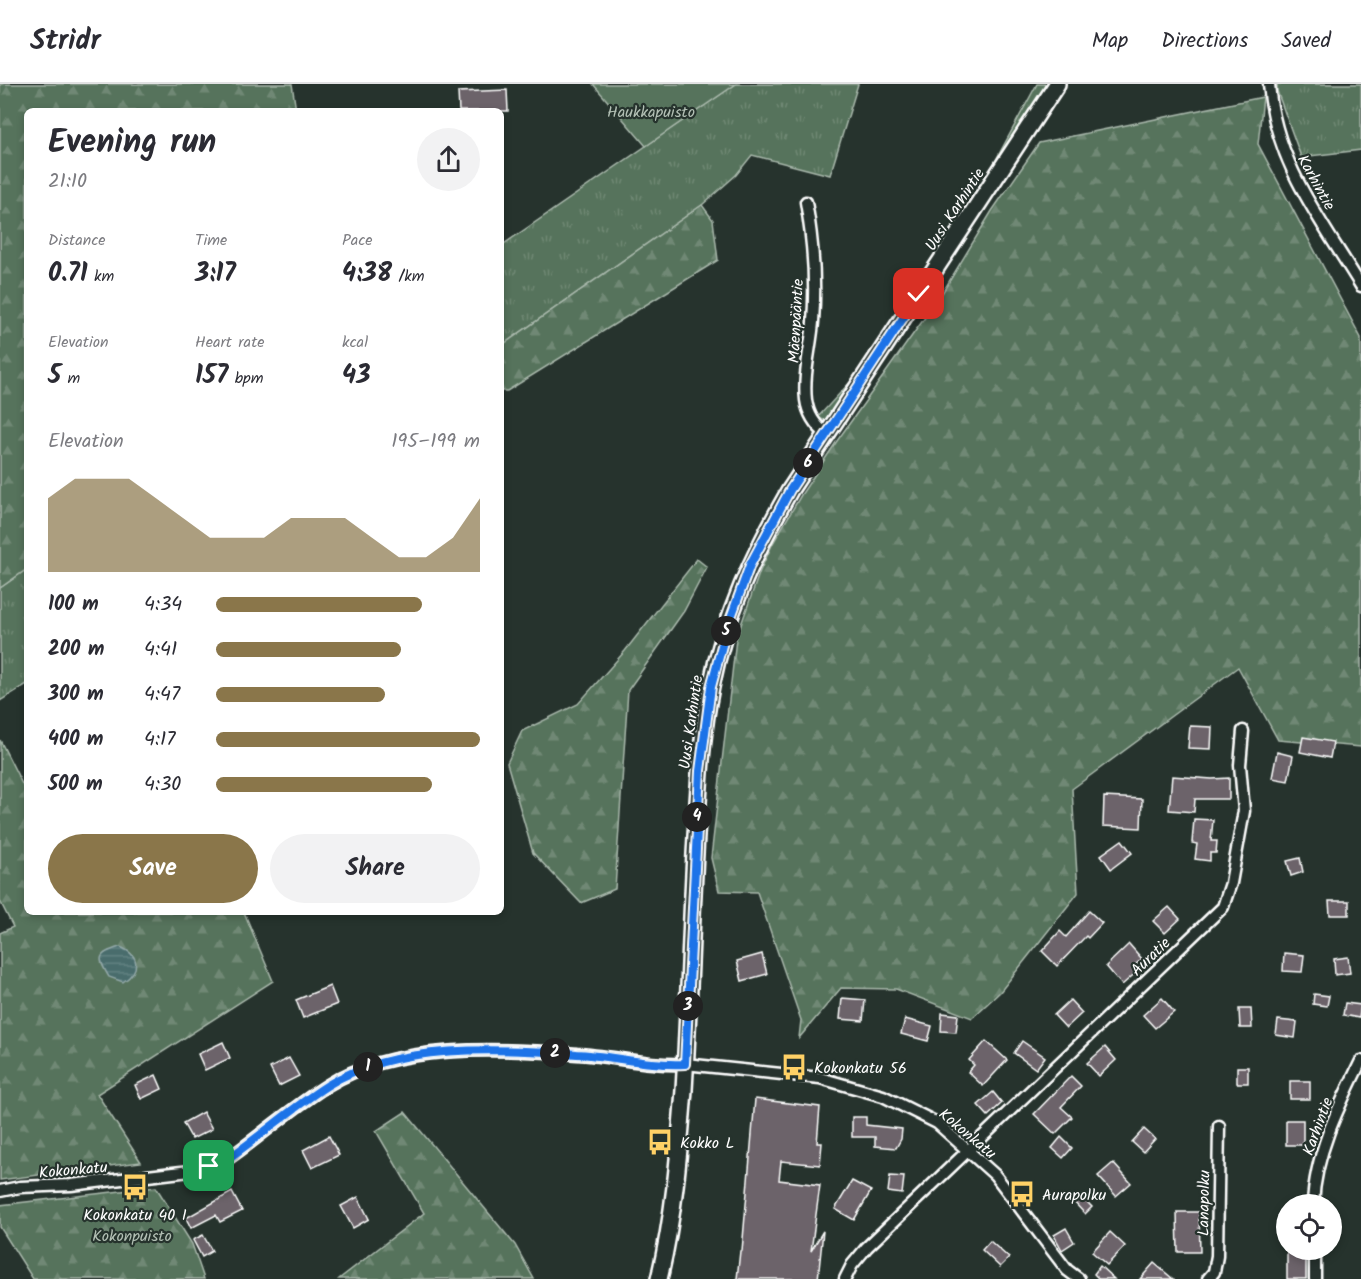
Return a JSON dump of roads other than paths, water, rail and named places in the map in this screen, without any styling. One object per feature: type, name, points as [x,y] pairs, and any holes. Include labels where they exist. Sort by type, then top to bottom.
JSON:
[{"type":"street","name":"Uusi Karhintie","points":[[658,1279],[669,1237],[676,1194],[700,771],[711,687],[725,634],[750,565],[790,490],[1057,84]]},
{"type":"street","name":"Karhintie","points":[[1269,84],[1276,129],[1286,160],[1361,286]]},
{"type":"street","name":"Mäenpääntie","points":[[806,202],[812,234],[814,288],[806,399],[811,418],[827,435]]},
{"type":"street","name":"Auratie","points":[[968,1150],[1223,907],[1232,882],[1244,811],[1240,765],[1243,731]]},
{"type":"street","name":"Kokonkatu","points":[[0,1191],[20,1187],[71,1185],[190,1172],[209,1166],[226,1160],[328,1085],[374,1064],[404,1057],[469,1050],[578,1054],[668,1065],[685,1064],[780,1072],[820,1078],[883,1096],[937,1123],[995,1175],[1067,1270],[1079,1279]]},
{"type":"street","name":"Karhintie","points":[[1314,1194],[1325,1143],[1341,1102],[1361,1061]]},
{"type":"street","name":"Lanapolku","points":[[1208,1279],[1214,1272],[1217,1256],[1219,1125]]},
{"type":"street","points":[[845,1279],[852,1265],[867,1247],[968,1150]]},
{"type":"street","points":[[1315,1260],[1315,1279]]},
{"type":"water","points":[[120,947],[131,954],[136,963],[133,973],[123,982],[109,977],[101,961],[103,954]]},
{"type":"place","name":"Kokonkatu 56","points":[[794,1067]]},
{"type":"place","name":"Kokko L","points":[[660,1142]]},
{"type":"place","name":"Kokonkatu 40 I","points":[[135,1187]]},
{"type":"place","name":"Aurapolku","points":[[1022,1194]]},
{"type":"park label","name":"Haukkapuisto","points":[[651,111]]},
{"type":"park label","name":"Kokonpuisto","points":[[132,1235]]}]
